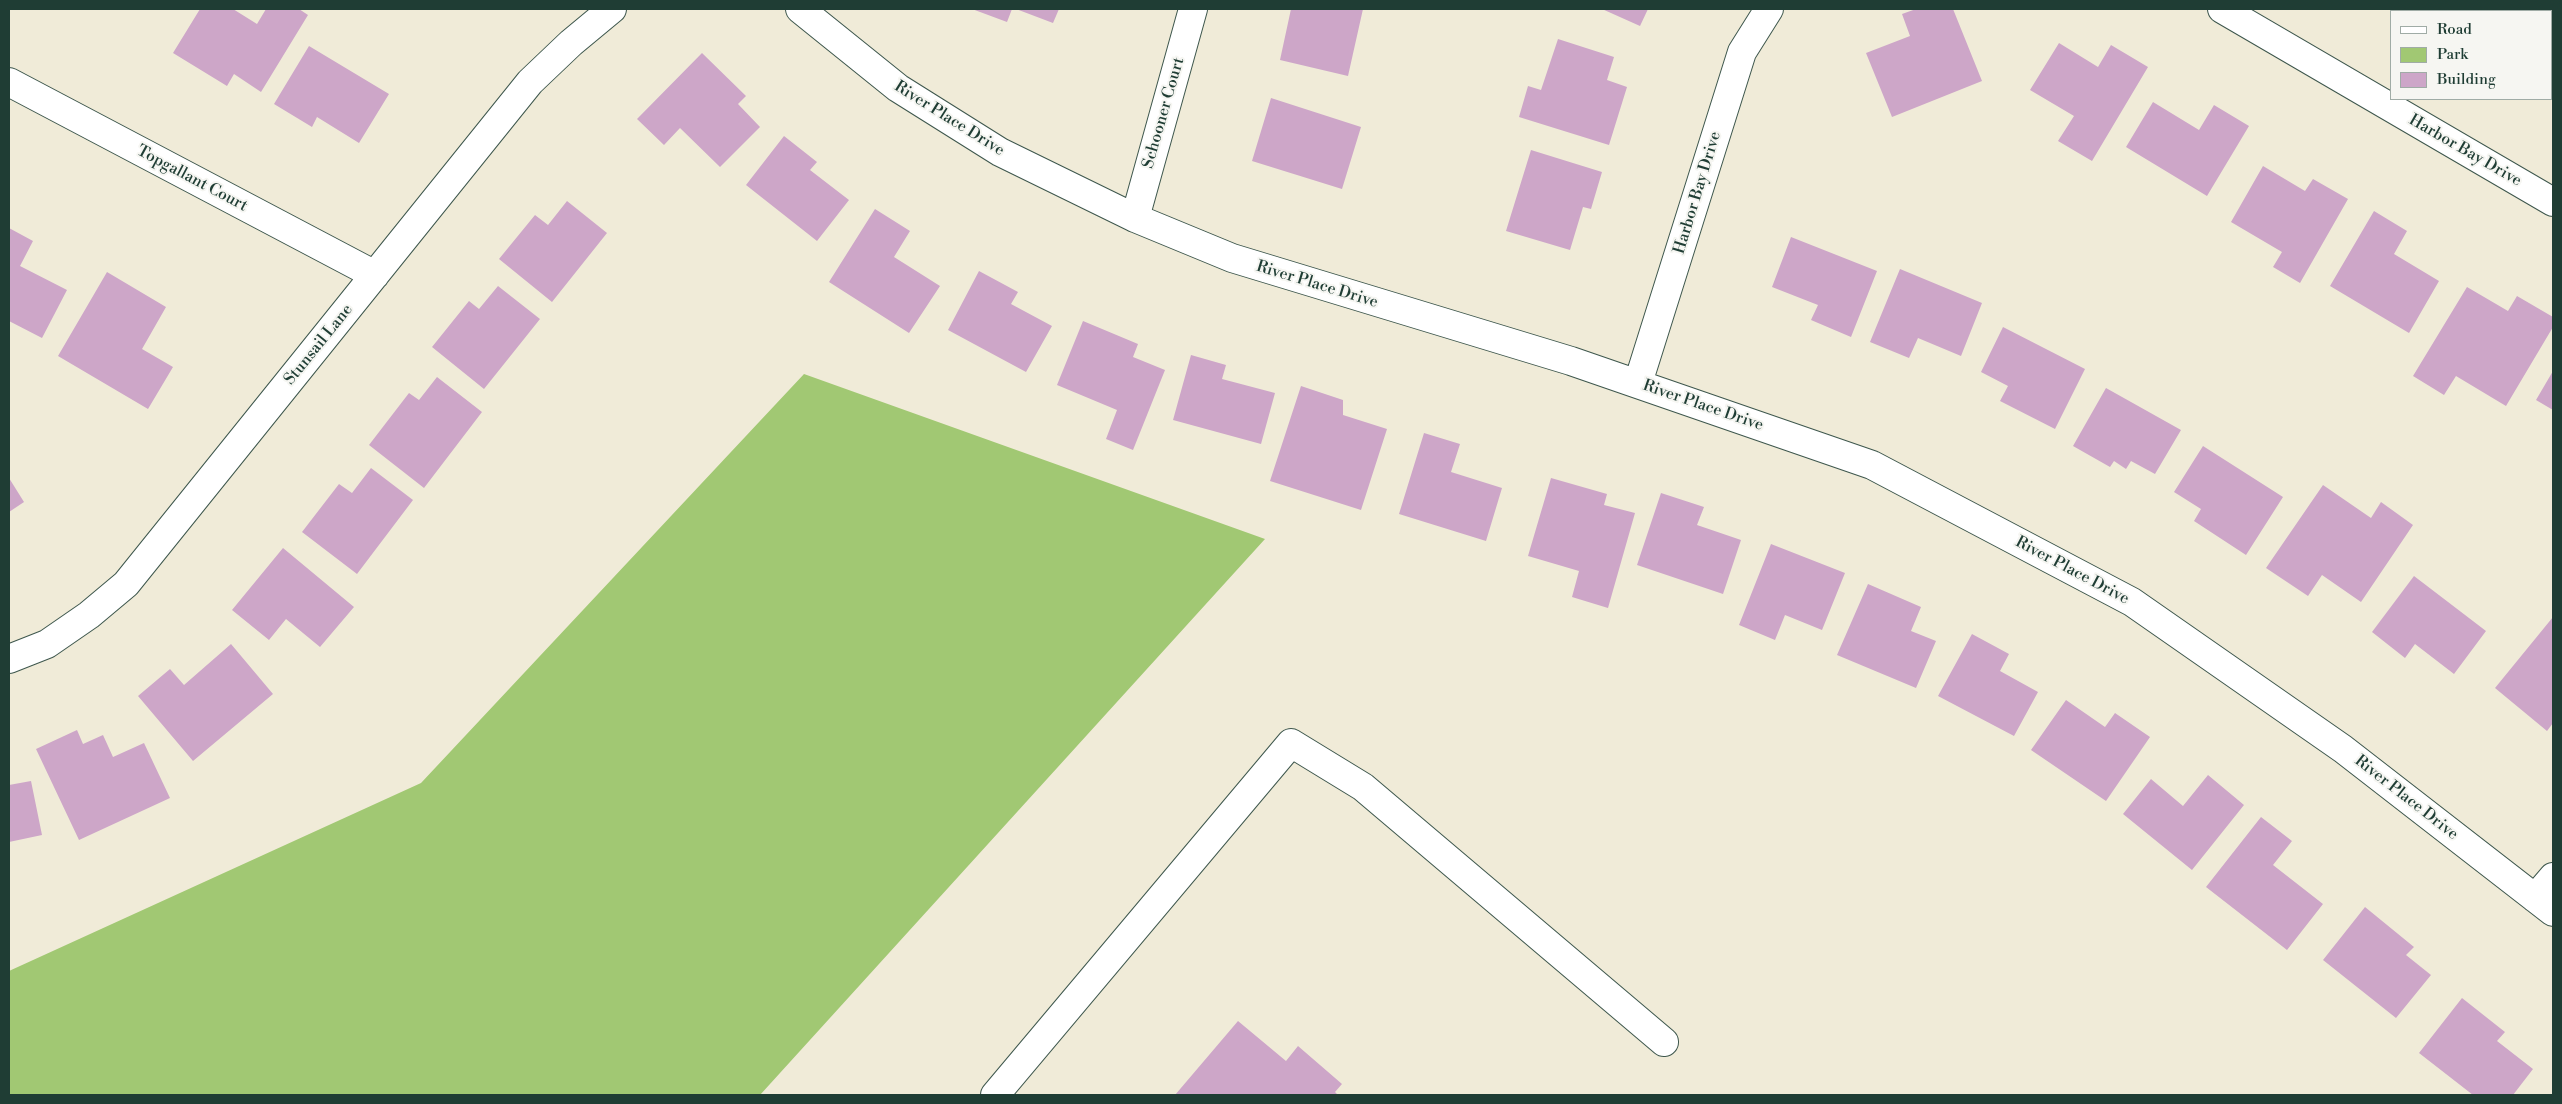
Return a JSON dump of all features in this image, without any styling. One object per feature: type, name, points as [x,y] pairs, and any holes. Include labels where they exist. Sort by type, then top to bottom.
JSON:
[{"type":"street","name":"Stunsail Lane","points":[[9,659],[47,644],[89,615],[126,584],[530,82],[571,43],[612,9]]},
{"type":"street","name":"River Place Drive","points":[[800,9],[898,88],[1000,152],[1135,218],[1232,258],[1571,360],[1872,465],[2132,602],[2343,749],[2544,905]]},
{"type":"street","name":"Schooner Court","points":[[1135,218],[1193,9]]},
{"type":"street","name":"Harbor Bay Drive","points":[[1638,383],[1742,52],[1769,9]]},
{"type":"street","name":"Harbor Bay Drive","points":[[2222,9],[2553,202]]},
{"type":"street","name":"Topgallant Court","points":[[9,82],[375,275]]},
{"type":"street","points":[[995,1095],[1291,743],[1363,787],[1664,1042]]},
{"type":"street","points":[[2544,905],[2553,877]]},
{"type":"green space","points":[[804,374],[1265,539],[760,1095],[9,1095],[9,971],[421,783]]},
{"type":"building","points":[[200,9],[233,9],[257,24],[266,9],[299,9],[308,15],[261,92],[234,74],[227,86],[173,53]]},
{"type":"building","points":[[972,9],[1012,9],[1007,22]]},
{"type":"building","points":[[1016,9],[1059,9],[1053,23]]},
{"type":"building","points":[[1291,9],[1363,9],[1348,76],[1280,60]]},
{"type":"building","points":[[1602,9],[1648,9],[1640,26]]},
{"type":"building","points":[[1916,9],[1953,9],[1982,81],[1892,117],[1866,53],[1910,36],[1902,14]]},
{"type":"building","points":[[2553,9],[2552,62],[2552,10],[2477,10]]},
{"type":"building","points":[[1558,39],[1614,57],[1607,80],[1627,87],[1609,145],[1519,117],[1528,86],[1541,90]]},
{"type":"building","points":[[2059,43],[2098,67],[2111,45],[2148,67],[2092,161],[2058,141],[2074,116],[2030,90]]},
{"type":"building","points":[[309,46],[389,94],[359,143],[317,117],[312,127],[274,104]]},
{"type":"building","points":[[702,53],[746,96],[738,104],[760,127],[720,167],[680,128],[664,145],[637,119]]},
{"type":"building","points":[[1271,98],[1361,127],[1342,189],[1252,161]]},
{"type":"building","points":[[2153,102],[2199,130],[2214,105],[2249,126],[2207,196],[2126,147]]},
{"type":"building","points":[[784,136],[817,162],[810,170],[849,200],[817,241],[746,185]]},
{"type":"building","points":[[1531,150],[1602,172],[1591,209],[1583,207],[1570,250],[1506,231]]},
{"type":"building","points":[[2263,166],[2305,191],[2313,179],[2348,199],[2300,283],[2273,267],[2282,252],[2231,222]]},
{"type":"building","points":[[567,201],[607,233],[552,302],[499,259],[535,215],[548,225]]},
{"type":"building","points":[[875,209],[910,231],[894,257],[940,286],[909,333],[829,282]]},
{"type":"building","points":[[2374,211],[2407,231],[2394,254],[2439,281],[2409,333],[2330,286]]},
{"type":"building","points":[[9,228],[33,241],[20,266],[67,290],[42,338],[9,321]]},
{"type":"building","points":[[1791,237],[1877,271],[1851,337],[1811,320],[1818,305],[1772,287]]},
{"type":"building","points":[[1900,269],[1982,303],[1961,356],[1918,338],[1909,358],[1870,342]]},
{"type":"building","points":[[979,271],[1018,292],[1011,304],[1052,326],[1026,372],[948,330]]},
{"type":"building","points":[[107,272],[166,307],[142,349],[173,367],[148,409],[58,356]]},
{"type":"building","points":[[498,286],[540,319],[484,389],[432,347],[469,301],[479,309]]},
{"type":"building","points":[[2467,287],[2508,311],[2517,296],[2553,317],[2553,327],[2506,406],[2456,376],[2444,395],[2413,376]]},
{"type":"building","points":[[1083,321],[1138,344],[1133,357],[1165,370],[1133,450],[1106,439],[1117,410],[1057,385]]},
{"type":"building","points":[[2003,327],[2085,369],[2055,429],[2000,401],[2008,386],[1981,372]]},
{"type":"building","points":[[1191,355],[1226,365],[1222,379],[1275,393],[1261,444],[1173,420]]},
{"type":"building","points":[[2553,371],[2553,410],[2536,400]]},
{"type":"building","points":[[437,377],[482,412],[424,488],[369,445],[409,393],[419,400]]},
{"type":"building","points":[[1301,386],[1343,400],[1343,415],[1387,429],[1361,510],[1270,481]]},
{"type":"building","points":[[2106,388],[2181,430],[2155,474],[2131,461],[2126,469],[2114,461],[2110,467],[2073,446]]},
{"type":"building","points":[[1424,433],[1460,444],[1451,472],[1502,488],[1486,541],[1399,514]]},
{"type":"building","points":[[2203,446],[2283,497],[2246,555],[2194,521],[2201,509],[2174,492]]},
{"type":"building","points":[[371,468],[413,500],[357,574],[302,532],[339,484],[352,493]]},
{"type":"building","points":[[9,478],[24,502],[9,512]]},
{"type":"building","points":[[1551,478],[1607,494],[1604,505],[1635,513],[1608,608],[1572,597],[1579,571],[1528,556]]},
{"type":"building","points":[[2323,485],[2371,518],[2381,502],[2413,525],[2361,602],[2322,575],[2308,596],[2266,568]]},
{"type":"building","points":[[1661,493],[1704,507],[1697,525],[1741,540],[1723,594],[1637,565]]},
{"type":"building","points":[[1771,544],[1845,573],[1822,630],[1785,615],[1775,640],[1739,625]]},
{"type":"building","points":[[283,548],[354,607],[320,647],[286,619],[269,640],[232,610]]},
{"type":"building","points":[[2414,576],[2486,631],[2454,674],[2415,644],[2405,658],[2372,632]]},
{"type":"building","points":[[1868,584],[1921,607],[1911,631],[1936,641],[1916,688],[1837,655]]},
{"type":"building","points":[[2553,617],[2553,723],[2547,731],[2495,688]]},
{"type":"building","points":[[1972,634],[2009,654],[2000,671],[2038,692],[2014,736],[1938,696]]},
{"type":"building","points":[[231,644],[273,694],[193,761],[138,696],[170,669],[184,685]]},
{"type":"building","points":[[2066,700],[2105,727],[2115,713],[2150,737],[2106,801],[2031,750]]},
{"type":"building","points":[[77,730],[83,744],[103,735],[113,757],[144,743],[170,798],[79,840],[36,749]]},
{"type":"building","points":[[2208,775],[2244,805],[2192,870],[2123,814],[2151,779],[2183,806]]},
{"type":"building","points":[[31,781],[42,835],[9,842],[9,785]]},
{"type":"building","points":[[2261,817],[2292,841],[2273,865],[2323,904],[2287,950],[2206,887]]},
{"type":"building","points":[[2365,907],[2414,947],[2406,955],[2431,975],[2396,1018],[2323,960]]},
{"type":"building","points":[[2462,998],[2505,1032],[2497,1041],[2533,1069],[2513,1095],[2473,1095],[2419,1053]]},
{"type":"building","points":[[1238,1021],[1286,1061],[1298,1046],[1342,1084],[1335,1092],[1338,1095],[1175,1095]]}]
